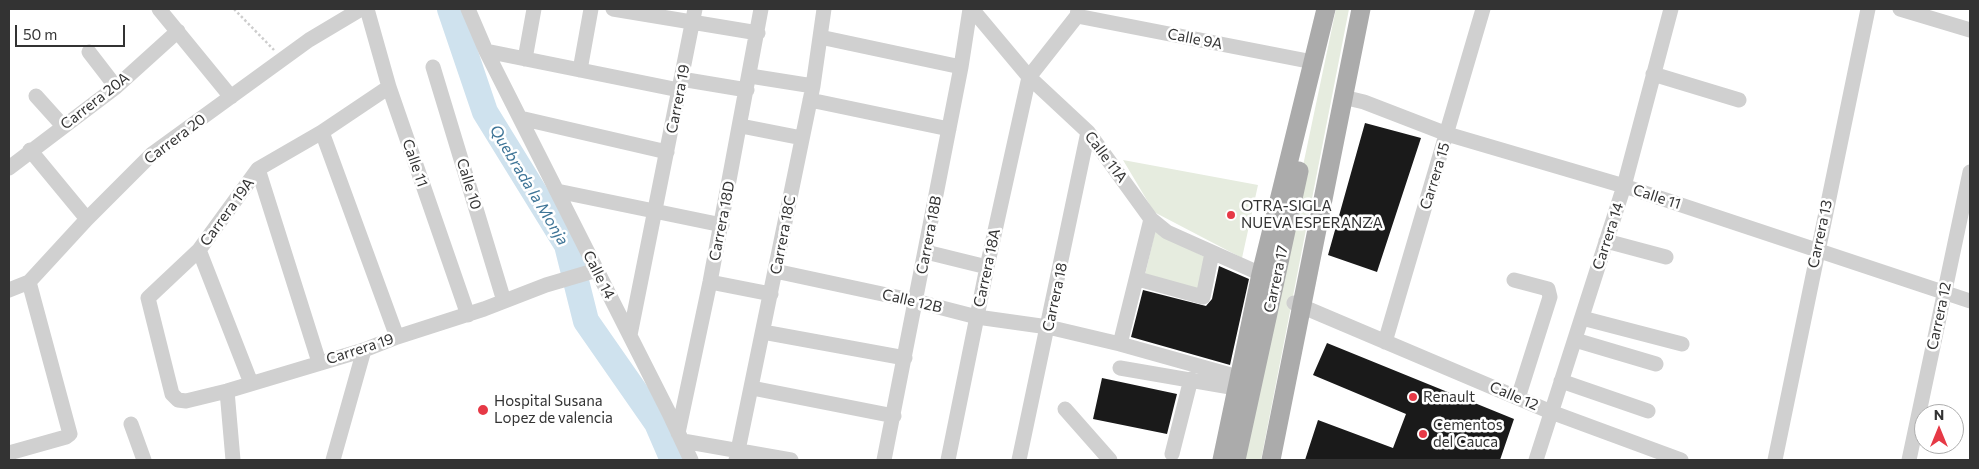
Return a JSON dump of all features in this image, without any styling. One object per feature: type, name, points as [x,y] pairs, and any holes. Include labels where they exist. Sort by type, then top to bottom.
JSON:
[{"type":"main road","points":[[1222,460],[1237,382],[1259,324],[1261,274],[1326,9]]},
{"type":"main road","name":"Carrera 17","points":[[1236,460],[1259,324],[1333,9]]},
{"type":"main road","name":"Carrera 17","points":[[1271,460],[1297,304],[1352,9]]},
{"type":"main road","name":"Carrera 17","points":[[1264,460],[1361,9]]},
{"type":"street","points":[[159,9],[231,98]]},
{"type":"street","name":"Carrera 20","points":[[9,290],[29,282],[152,154],[309,40],[360,9]]},
{"type":"street","name":"Calle 11","points":[[367,9],[389,87],[468,315]]},
{"type":"street","points":[[525,59],[534,9]]},
{"type":"street","points":[[580,70],[591,9]]},
{"type":"street","points":[[613,9],[694,15],[758,32]]},
{"type":"street","name":"Carrera 18D","points":[[680,437],[741,126],[761,9]]},
{"type":"street","name":"Carrera 18C","points":[[737,455],[811,93],[824,9]]},
{"type":"street","name":"Carrera 18B","points":[[884,460],[926,252],[971,9]]},
{"type":"street","name":"Calle 11A","points":[[971,9],[1029,77],[1088,132],[1151,220],[1167,232],[1261,274]]},
{"type":"street","name":"Carrera 15","points":[[1386,342],[1483,9]]},
{"type":"street","name":"Carrera 14","points":[[1536,460],[1624,186],[1670,9]]},
{"type":"street","name":"Carrera 13","points":[[1774,460],[1868,9]]},
{"type":"street","points":[[1900,9],[1970,30]]},
{"type":"street","name":"Calle 14","points":[[471,11],[486,51],[557,191],[591,272],[630,335],[691,460]]},
{"type":"street","points":[[1029,77],[1077,12]]},
{"type":"street","name":"Calle 9A","points":[[1077,12],[1313,62]]},
{"type":"street","name":"Carrera 19","points":[[630,335],[694,15]]},
{"type":"street","name":"Carrera 20A","points":[[9,168],[30,150],[116,87],[178,31]]},
{"type":"street","points":[[820,37],[961,67]]},
{"type":"street","points":[[486,51],[580,70],[680,85],[749,83],[811,93],[949,129]]},
{"type":"street","points":[[90,52],[116,87]]},
{"type":"street","name":"Calle 10","points":[[433,67],[504,301]]},
{"type":"street","points":[[1653,74],[1739,100]]},
{"type":"street","name":"Carrera 18A","points":[[948,460],[987,267],[1029,77]]},
{"type":"street","name":"Carrera 19A","points":[[172,394],[148,298],[198,250],[258,169],[322,132],[389,87]]},
{"type":"street","points":[[36,96],[63,126]]},
{"type":"street","name":"Calle 11","points":[[1343,97],[1364,102],[1447,134],[1624,186],[1970,301]]},
{"type":"street","points":[[520,118],[667,152]]},
{"type":"street","points":[[741,126],[802,138]]},
{"type":"street","points":[[322,132],[396,337]]},
{"type":"street","name":"Carrera 18","points":[[1019,460],[1088,132]]},
{"type":"street","points":[[30,150],[87,220]]},
{"type":"street","points":[[258,169],[319,362]]},
{"type":"street","name":"Carrera 12","points":[[1909,460],[1970,172]]},
{"type":"street","points":[[557,191],[722,225]]},
{"type":"street","points":[[1120,344],[1138,279],[1151,220]]},
{"type":"street","points":[[1606,241],[1666,257]]},
{"type":"street","points":[[198,250],[251,383]]},
{"type":"street","points":[[926,252],[987,267]]},
{"type":"street","points":[[1138,279],[1203,297],[1212,252]]},
{"type":"street","name":"Calle 12B","points":[[776,271],[915,301],[977,317],[1048,327]]},
{"type":"street","name":"Carrera 19","points":[[172,394],[178,400],[186,401],[227,391],[364,350],[396,337],[468,315],[546,285],[591,272]]},
{"type":"street","points":[[1514,280],[1548,290],[1550,297],[1518,398]]},
{"type":"street","points":[[9,453],[27,454],[70,434],[70,428],[29,282]]},
{"type":"street","points":[[710,282],[771,294]]},
{"type":"street","name":"Calle 12","points":[[1297,304],[1552,412],[1681,460]]},
{"type":"street","points":[[1582,318],[1682,344]]},
{"type":"street","points":[[1048,327],[1120,344],[1237,382]]},
{"type":"street","points":[[763,332],[905,358]]},
{"type":"street","points":[[1575,340],[1656,364]]},
{"type":"street","points":[[332,460],[364,350]]},
{"type":"street","points":[[1120,368],[1191,379],[1237,382]]},
{"type":"street","points":[[1172,454],[1191,379]]},
{"type":"street","points":[[1562,381],[1648,411]]},
{"type":"street","points":[[752,388],[894,416]]},
{"type":"street","points":[[227,391],[232,460]]},
{"type":"street","points":[[1065,409],[1110,460]]},
{"type":"street","points":[[131,424],[144,460]]},
{"type":"street","points":[[680,437],[737,455],[791,460]]},
{"type":"path","points":[[234,9],[283,60]]},
{"type":"shaded area","points":[[1336,9],[1349,9],[1261,460],[1241,460]]},
{"type":"shaded area","points":[[1123,160],[1258,185],[1242,258],[1154,212]]},
{"type":"shaded area","points":[[1155,232],[1205,257],[1199,289],[1145,275]]},
{"type":"building","points":[[1365,123],[1421,138],[1377,272],[1328,255]]},
{"type":"building","points":[[1219,266],[1249,279],[1230,365],[1131,337],[1143,290],[1206,306],[1212,299]]},
{"type":"building","points":[[1327,343],[1514,419],[1500,460],[1305,460],[1318,420],[1393,448],[1406,414],[1313,375]]},
{"type":"building","points":[[1102,378],[1177,394],[1167,434],[1093,419]]},
{"type":"waterway","name":"Quebrada la Monja","points":[[450,9],[485,112],[567,245],[586,321],[657,423],[673,460]]},
{"type":"place","name":"OTRA-SIGLA NUEVA ESPERANZA","points":[[1231,215]]},
{"type":"place","name":"Renault","points":[[1413,397]]},
{"type":"place","name":"Hospital Susana Lopez de valencia","points":[[483,410]]},
{"type":"place","name":"Cementos del Cauca","points":[[1423,434]]}]
